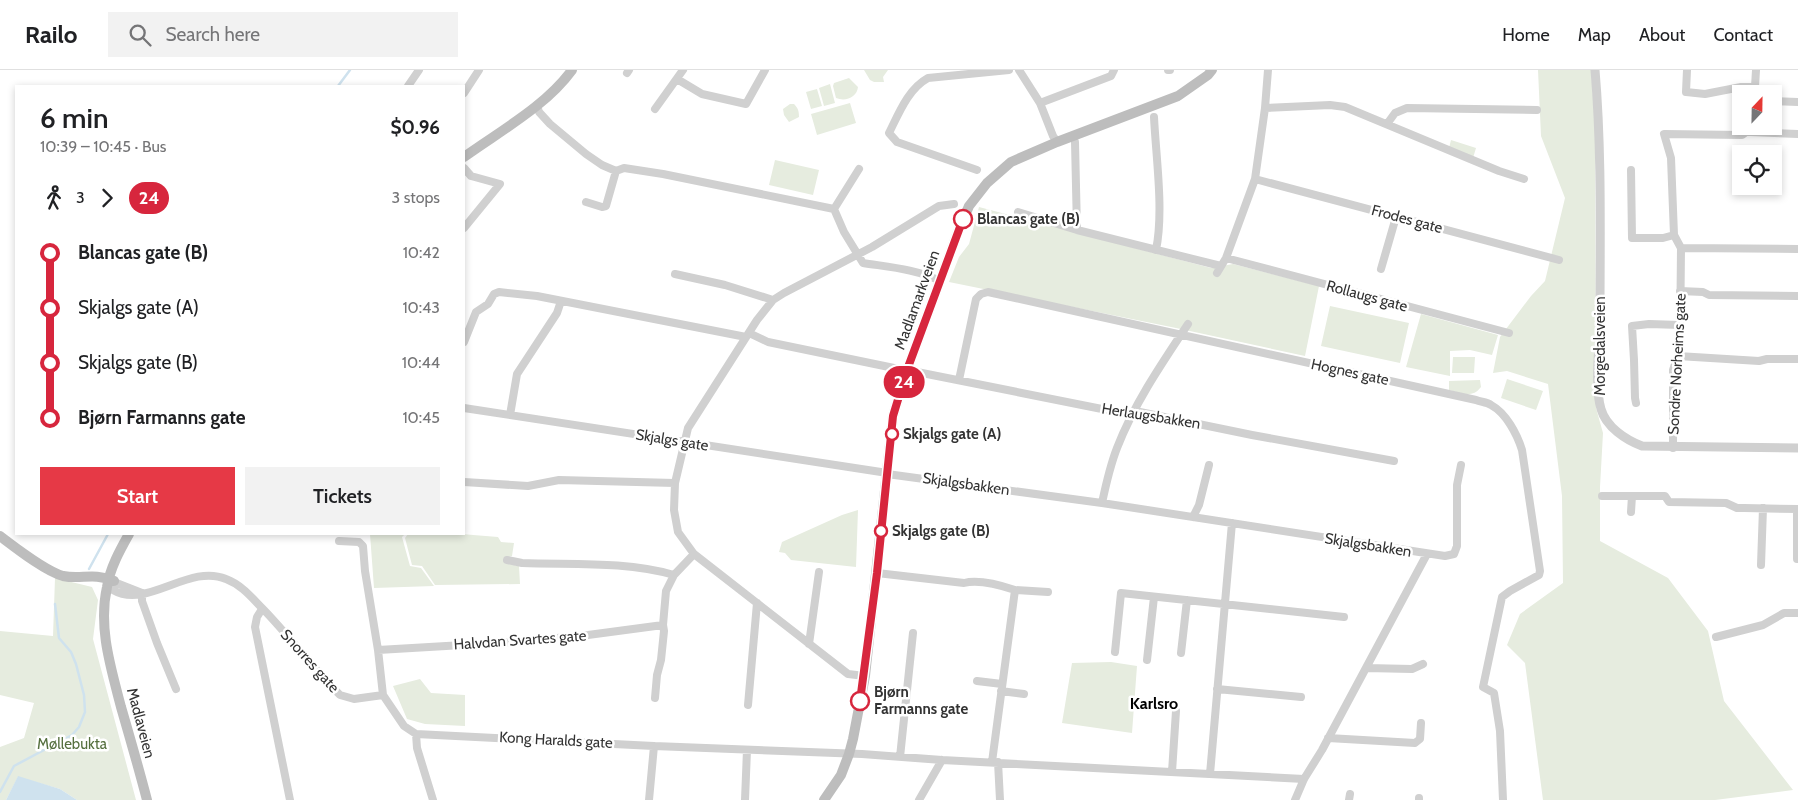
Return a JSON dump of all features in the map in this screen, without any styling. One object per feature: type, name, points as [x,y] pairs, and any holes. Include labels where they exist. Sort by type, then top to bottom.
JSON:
[{"type":"main road","points":[[465,156],[537,105],[562,84],[572,70]]},
{"type":"main road","name":"Madlamarkveien","points":[[824,800],[841,775],[849,754],[865,676],[877,573],[884,473],[893,416],[907,370],[969,206],[976,196],[1011,162],[1057,142],[1156,106],[1178,96],[1208,75],[1212,70]]},
{"type":"main road","name":"Madlaveien","points":[[128,535],[114,564],[104,623],[108,653],[148,800]]},
{"type":"main road","name":"Madlaveien","points":[[110,585],[134,535]]},
{"type":"main road","points":[[0,536],[49,570],[63,576],[90,576],[110,585]]},
{"type":"street","points":[[409,85],[419,70]]},
{"type":"street","points":[[465,91],[479,70]]},
{"type":"street","points":[[655,109],[683,70]]},
{"type":"street","points":[[677,79],[702,94],[746,104],[765,70]]},
{"type":"street","points":[[977,170],[897,142],[889,133],[913,89],[928,78],[1008,70]]},
{"type":"street","points":[[1019,70],[1040,103],[1057,142]]},
{"type":"street","points":[[1040,103],[1112,76],[1114,70]]},
{"type":"street","points":[[1018,212],[1219,269],[1226,258],[1255,179],[1265,108],[1268,70]]},
{"type":"street","name":"Morgedalsveien","points":[[1595,70],[1600,313],[1598,397],[1603,416],[1618,433],[1642,446],[1673,448],[1798,448]]},
{"type":"street","points":[[1687,70],[1686,92],[1705,94],[1741,87],[1755,87],[1756,70]]},
{"type":"street","points":[[1782,101],[1798,102]]},
{"type":"street","points":[[537,105],[539,112],[550,124],[602,165],[616,171],[624,168],[676,176],[834,209]]},
{"type":"street","points":[[1265,108],[1338,106],[1353,110],[1499,171],[1524,179]]},
{"type":"street","points":[[1387,124],[1395,113],[1407,108],[1537,110]]},
{"type":"street","points":[[1154,117],[1159,211],[1159,235],[1156,250]]},
{"type":"street","name":"Sondre Norheims gate","points":[[1673,448],[1673,370],[1680,349],[1681,248],[1674,235],[1671,158],[1664,134],[1742,135],[1746,132],[1798,134]]},
{"type":"street","points":[[1076,142],[1077,230]]},
{"type":"street","points":[[465,169],[471,176],[500,184],[465,227]]},
{"type":"street","points":[[834,209],[858,169]]},
{"type":"street","points":[[1631,170],[1632,238],[1663,238],[1674,235]]},
{"type":"street","points":[[586,202],[602,208],[606,206],[616,171]]},
{"type":"street","name":"Frodes gate","points":[[1255,179],[1560,260]]},
{"type":"street","points":[[865,676],[848,674],[694,554],[678,532],[674,510],[675,483],[688,428],[747,335],[773,300],[901,231],[939,206],[954,204]]},
{"type":"street","points":[[834,209],[856,254],[863,262],[933,277],[940,281]]},
{"type":"street","points":[[1381,269],[1396,217]]},
{"type":"street","points":[[1681,248],[1798,249]]},
{"type":"street","name":"Rollaugs gate","points":[[1226,258],[1509,333]]},
{"type":"street","points":[[675,274],[725,285],[773,300]]},
{"type":"street","points":[[1680,291],[1709,294],[1798,296]]},
{"type":"street","points":[[465,339],[474,316],[488,304],[496,292],[537,296],[747,335],[775,344],[894,368]]},
{"type":"street","name":"Hognes gate","points":[[959,380],[976,299],[981,294],[988,292],[1491,404],[1500,412],[1518,439],[1522,450],[1540,572],[1539,575],[1502,597],[1483,687],[1494,693],[1500,731],[1503,800]]},
{"type":"street","points":[[510,416],[517,374],[557,312],[561,301]]},
{"type":"street","points":[[1102,503],[1109,472],[1118,446],[1134,413],[1188,324]]},
{"type":"street","points":[[1636,403],[1632,326],[1680,324]]},
{"type":"street","points":[[1678,356],[1760,361],[1767,358],[1798,359]]},
{"type":"street","name":"Herlaugsbakken","points":[[907,370],[1394,461]]},
{"type":"street","name":"Skjalgs gate","points":[[465,408],[884,473]]},
{"type":"street","name":"Skjalgsbakken","points":[[884,473],[1102,503],[1449,556],[1454,554],[1456,549],[1457,485],[1461,465]]},
{"type":"street","points":[[1193,518],[1199,505],[1209,466]]},
{"type":"street","points":[[465,482],[528,486],[559,480],[675,483]]},
{"type":"street","points":[[1602,496],[1665,496],[1669,502],[1726,503],[1738,508],[1797,509],[1797,559]]},
{"type":"street","points":[[1631,512],[1632,496]]},
{"type":"street","points":[[1761,565],[1762,508]]},
{"type":"street","points":[[1210,774],[1232,523]]},
{"type":"street","points":[[339,541],[359,542],[363,546],[383,695],[404,726],[416,734],[417,748],[433,800]]},
{"type":"street","points":[[656,698],[657,675],[661,660],[664,631],[662,625],[666,591],[674,575],[694,554]]},
{"type":"street","points":[[1295,800],[1304,779],[1427,554]]},
{"type":"street","points":[[507,560],[522,563],[625,567],[674,575]]},
{"type":"street","points":[[810,644],[820,572]]},
{"type":"street","points":[[877,573],[964,583],[978,582],[1001,585],[1015,590],[1048,592]]},
{"type":"street","name":"Snorres gate","points":[[110,585],[120,595],[128,596],[196,577],[215,575],[236,584],[246,591],[340,695],[354,699],[383,695]]},
{"type":"street","points":[[1000,800],[995,762],[1002,687],[1015,590]]},
{"type":"street","points":[[142,593],[142,601],[176,689]]},
{"type":"street","points":[[1115,652],[1121,593],[1344,617]]},
{"type":"street","points":[[1147,660],[1154,597]]},
{"type":"street","points":[[1181,653],[1187,600]]},
{"type":"street","points":[[748,704],[757,603]]},
{"type":"street","points":[[262,609],[255,627],[290,800]]},
{"type":"street","points":[[1716,637],[1764,625],[1784,613],[1798,613]]},
{"type":"street","name":"Halvdan Svartes gate","points":[[378,650],[516,642],[607,633],[662,625]]},
{"type":"street","points":[[900,757],[913,633]]},
{"type":"street","points":[[1366,668],[1412,670],[1423,664]]},
{"type":"street","points":[[977,681],[1024,694]]},
{"type":"street","points":[[1217,690],[1301,697]]},
{"type":"street","points":[[1172,772],[1176,711]]},
{"type":"street","points":[[1328,738],[1415,743],[1420,739],[1421,723]]},
{"type":"street","name":"Kong Haralds gate","points":[[416,734],[849,754],[1304,779]]},
{"type":"street","points":[[648,800],[654,746]]},
{"type":"street","points":[[745,800],[747,750]]},
{"type":"street","points":[[919,800],[942,760]]},
{"type":"green space","points":[[864,70],[888,70],[883,77],[884,82],[874,82],[870,80]]},
{"type":"green space","points":[[1538,70],[1591,70],[1595,120],[1596,408],[1603,433],[1600,541],[1668,578],[1708,631],[1724,701],[1793,790],[1715,800],[1543,800],[1525,663],[1507,645],[1520,614],[1563,583],[1562,496],[1548,384],[1507,371],[1493,373],[1500,337],[1531,296],[1545,281],[1565,198],[1541,136]]},
{"type":"green space","points":[[849,78],[858,87],[856,94],[847,99],[836,98],[834,83]]},
{"type":"green space","points":[[830,84],[835,103],[824,106],[819,88]]},
{"type":"green space","points":[[817,89],[822,106],[811,109],[806,92]]},
{"type":"green space","points":[[850,103],[856,123],[817,135],[811,114]]},
{"type":"green space","points":[[790,104],[794,104],[799,117],[789,122],[784,115],[783,109]]},
{"type":"green space","points":[[1451,140],[1476,148],[1473,158],[1449,148]]},
{"type":"green space","points":[[775,160],[819,170],[813,195],[769,185]]},
{"type":"green space","points":[[979,207],[1211,268],[1233,264],[1319,286],[1305,356],[949,282],[959,257],[969,244]]},
{"type":"green space","points":[[1330,306],[1409,323],[1400,363],[1321,346]]},
{"type":"green space","points":[[1421,314],[1498,335],[1492,355],[1470,350],[1450,351],[1450,376],[1406,367]]},
{"type":"green space","points":[[1453,357],[1475,357],[1474,373],[1452,373]]},
{"type":"green space","points":[[1507,379],[1543,391],[1536,410],[1501,398]]},
{"type":"green space","points":[[1480,380],[1481,387],[1474,393],[1462,394],[1449,390],[1449,381]]},
{"type":"green space","points":[[858,510],[856,567],[791,560],[785,553],[779,552],[782,542],[842,515]]},
{"type":"green space","points":[[465,534],[498,537],[501,542],[514,543],[512,556],[504,558],[504,563],[519,566],[520,584],[435,585],[422,566],[412,565],[405,538],[407,535]]},
{"type":"green space","points":[[370,535],[404,535],[402,537],[410,566],[421,568],[434,586],[374,588]]},
{"type":"green space","name":"Møllebukta","points":[[55,578],[92,587],[98,600],[93,639],[136,800],[77,800],[60,789],[18,777],[6,800],[0,800],[0,747],[24,738],[34,703],[0,695],[0,631],[53,636]]},
{"type":"green space","points":[[1111,662],[1137,666],[1132,733],[1062,723],[1072,663]]},
{"type":"green space","points":[[420,679],[431,693],[465,695],[465,726],[425,724],[407,719],[393,686]]},
{"type":"water","points":[[18,776],[60,789],[77,800],[6,800]]},
{"type":"waterway","points":[[339,85],[350,70]]},
{"type":"waterway","points":[[89,569],[107,535]]},
{"type":"waterway","points":[[0,792],[14,766],[72,735],[79,727],[85,712],[84,695],[76,664],[71,652],[59,638],[55,604]]},
{"type":"bus line","name":"24","points":[[860,701],[865,676],[877,573],[893,416],[907,370],[963,219]]},
{"type":"place","name":"Blancas gate (B)","points":[[963,219]]},
{"type":"place","name":"Skjalgs gate (A)","points":[[892,434]]},
{"type":"place","name":"Skjalgs gate (B)","points":[[881,531]]},
{"type":"place","name":"Bjørn Farmanns gate","points":[[860,701]]},
{"type":"district","name":"Karlsro","points":[[1154,703]]}]
